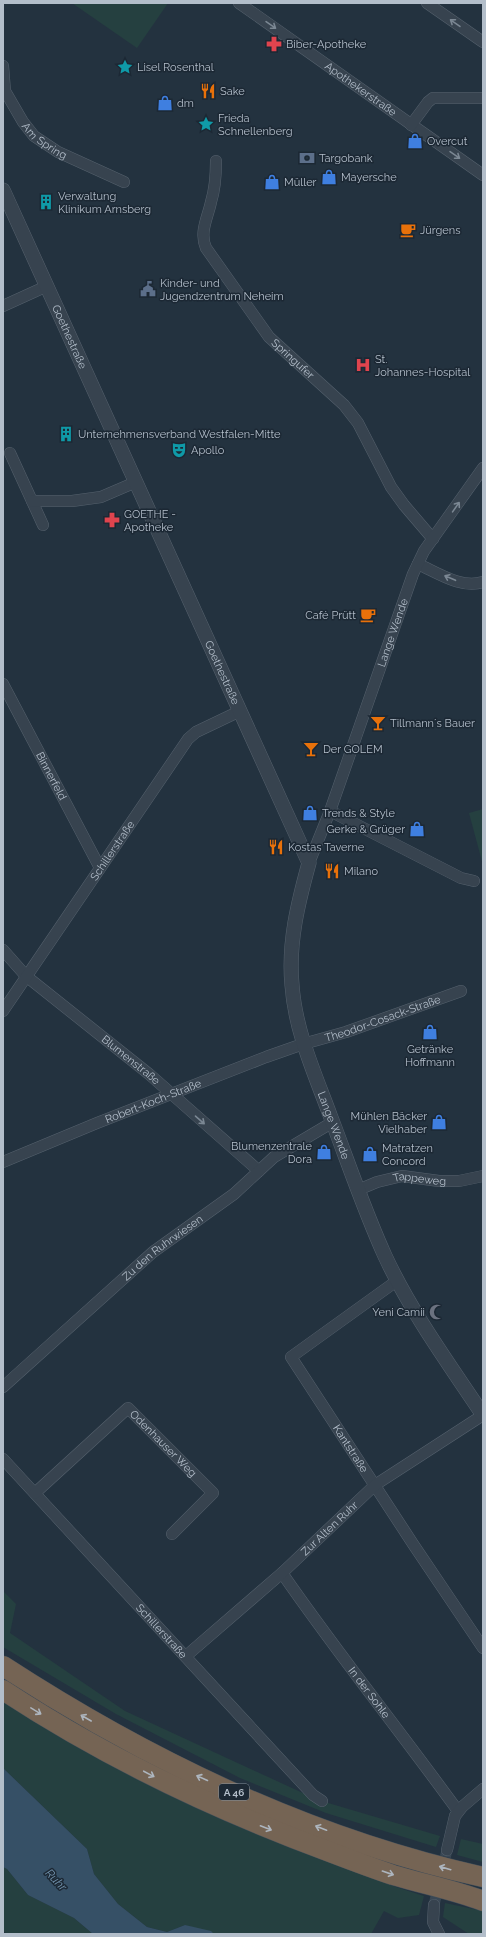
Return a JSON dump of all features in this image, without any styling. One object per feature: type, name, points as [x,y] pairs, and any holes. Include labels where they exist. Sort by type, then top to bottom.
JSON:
[{"type":"highway","name":"A 46","points":[[3,1666],[48,1696],[116,1735],[187,1771],[261,1805],[330,1832],[398,1854],[483,1877]]},
{"type":"highway","name":"A 46","points":[[3,1690],[34,1711],[99,1748],[158,1779],[230,1813],[262,1827],[392,1875],[480,1899]]},
{"type":"street","name":"Apothekerstraße","points":[[239,3],[483,175]]},
{"type":"street","points":[[428,3],[483,42]]},
{"type":"street","name":"Am Spring","points":[[3,66],[5,91],[23,122],[34,136],[58,152],[124,182]]},
{"type":"street","points":[[412,125],[428,102],[433,98],[483,98]]},
{"type":"street","name":"Springufer","points":[[216,161],[212,201],[203,231],[203,239],[206,248],[270,337],[344,405],[358,423],[384,478],[396,495],[433,538]]},
{"type":"street","name":"Goethestraße","points":[[3,190],[309,863]]},
{"type":"street","points":[[3,306],[47,286]]},
{"type":"street","points":[[10,453],[43,525]]},
{"type":"street","name":"Lange Wende","points":[[483,468],[433,538],[418,564],[406,591],[330,811],[309,863],[296,910],[291,959],[293,994],[304,1044],[358,1190],[385,1256],[431,1337],[483,1415]]},
{"type":"street","points":[[32,500],[72,501],[101,497],[136,482]]},
{"type":"street","points":[[418,564],[464,584],[473,585],[483,582]]},
{"type":"street","name":"Binnerfeld","points":[[3,684],[100,868]]},
{"type":"street","name":"Schillerstraße","points":[[3,1011],[188,739],[196,732],[240,711]]},
{"type":"street","points":[[330,811],[461,878],[474,881]]},
{"type":"street","name":"Blumenstraße","points":[[3,950],[26,976],[149,1074],[259,1171]]},
{"type":"street","name":"Theodor-Cosack-Straße","points":[[304,1044],[346,1032],[461,991]]},
{"type":"street","name":"Robert-Koch-Straße","points":[[3,1162],[170,1094],[304,1044]]},
{"type":"street","name":"Zu den Ruhrwiesen","points":[[3,1387],[154,1252],[234,1194],[274,1157],[333,1122]]},
{"type":"street","name":"Tappeweg","points":[[358,1190],[377,1182],[402,1176],[439,1181],[459,1181],[483,1176]]},
{"type":"street","name":"Kantstraße","points":[[398,1280],[291,1356],[483,1648]]},
{"type":"street","name":"Odenhauser Weg","points":[[35,1493],[128,1408],[212,1494],[172,1534]]},
{"type":"street","name":"Zur Alten Ruhr","points":[[186,1656],[282,1573],[375,1485],[483,1415]]},
{"type":"street","name":"Schillerstraße","points":[[3,1459],[313,1795],[322,1801]]},
{"type":"street","name":"In der Sohle","points":[[282,1573],[319,1627],[389,1716],[458,1811]]},
{"type":"street","points":[[447,1850],[455,1816],[458,1811],[483,1789]]},
{"type":"street","points":[[434,1905],[433,1922],[439,1934]]},
{"type":"green space","points":[[72,3],[168,3],[137,48]]},
{"type":"green space","points":[[483,809],[483,865],[469,813]]},
{"type":"green space","points":[[3,1591],[16,1604],[10,1633],[125,1711],[318,1800],[440,1836],[436,1847],[326,1813],[240,1778],[116,1714],[3,1647]]},
{"type":"green space","points":[[3,1697],[241,1827],[396,1887],[424,1896],[419,1915],[398,1918],[384,1911],[371,1934],[205,1934],[185,1925],[167,1932],[147,1927],[118,1904],[94,1874],[87,1849],[3,1768]]},
{"type":"green space","points":[[461,1839],[483,1844],[483,1862],[457,1855]]},
{"type":"green space","points":[[3,1867],[7,1869],[28,1895],[74,1918],[93,1934],[8,1934],[3,1931]]},
{"type":"green space","points":[[445,1903],[483,1911],[483,1934],[469,1934],[443,1917]]},
{"type":"water","name":"Ruhr","points":[[3,1768],[87,1849],[94,1874],[118,1904],[147,1927],[167,1932],[185,1925],[211,1931],[214,1934],[93,1934],[74,1918],[28,1895],[7,1869],[3,1867]]},
{"type":"tunnel","points":[[434,1905],[447,1850]]},
{"type":"place","name":"Biber-Apotheke","points":[[274,44]]},
{"type":"place","name":"Lisel Rosenthal","points":[[125,67]]},
{"type":"place","name":"Sake","points":[[208,91]]},
{"type":"place","name":"dm","points":[[165,103]]},
{"type":"place","name":"Frieda Schnellenberg","points":[[206,124]]},
{"type":"place","name":"Overcut","points":[[415,141]]},
{"type":"place","name":"Targobank","points":[[307,158]]},
{"type":"place","name":"Mayersche","points":[[329,177]]},
{"type":"place","name":"Müller","points":[[272,182]]},
{"type":"place","name":"Verwaltung Klinikum Arnsberg","points":[[46,202]]},
{"type":"place","name":"Jürgens","points":[[408,230]]},
{"type":"place","name":"Kinder- und Jugendzentrum Neheim","points":[[148,289]]},
{"type":"place","name":"St. Johannes-Hospital","points":[[363,365]]},
{"type":"place","name":"Unternehmensverband Westfalen-Mitte","points":[[66,434]]},
{"type":"place","name":"Apollo","points":[[179,450]]},
{"type":"place","name":"GOETHE - Apotheke","points":[[112,520]]},
{"type":"place","name":"Café Prütt","points":[[368,615]]},
{"type":"place","name":"Tillmann´s Bauer","points":[[378,723]]},
{"type":"place","name":"Der GOLEM","points":[[311,749]]},
{"type":"place","name":"Trends & Style","points":[[310,813]]},
{"type":"place","name":"Gerke & Grüger","points":[[417,829]]},
{"type":"place","name":"Kostas Taverne","points":[[276,847]]},
{"type":"place","name":"Milano","points":[[332,871]]},
{"type":"place","name":"Getränke Hoffmann","points":[[430,1032]]},
{"type":"place","name":"Mühlen Bäcker Vielhaber","points":[[439,1122]]},
{"type":"place","name":"Blumenzentrale Dora","points":[[324,1152]]},
{"type":"place","name":"Matratzen Concord","points":[[370,1154]]},
{"type":"place","name":"Yeni Camii","points":[[437,1312]]}]
